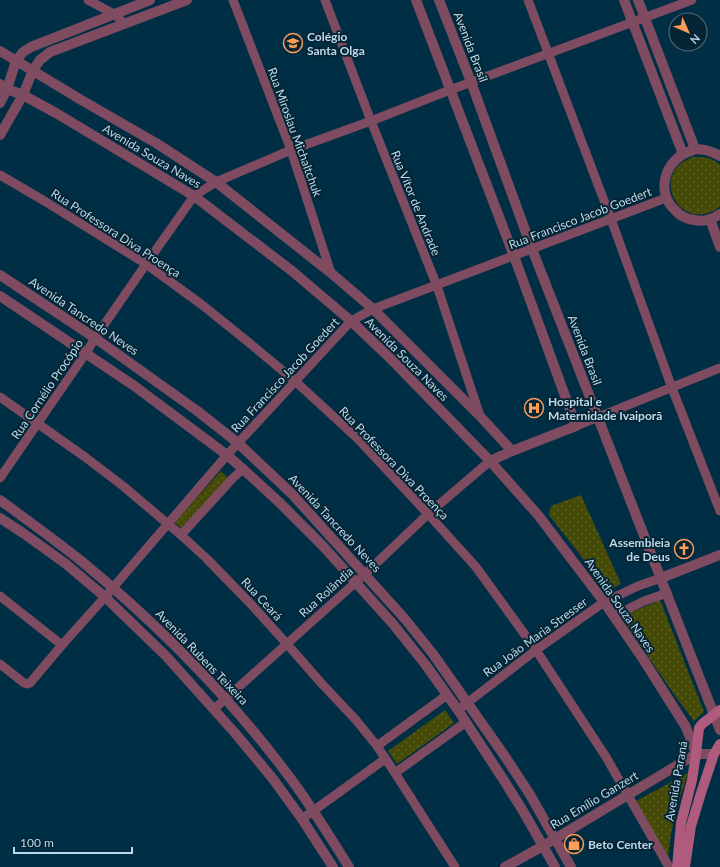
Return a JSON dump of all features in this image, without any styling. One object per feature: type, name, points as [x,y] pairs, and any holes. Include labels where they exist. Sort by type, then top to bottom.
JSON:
[{"type":"main road","name":"Avenida Paraná","points":[[677,867],[681,823],[692,780],[699,728],[717,712]]},
{"type":"main road","name":"Avenida Paraná","points":[[685,867],[691,826],[701,793],[717,756],[720,744]]},
{"type":"street","points":[[88,0],[114,14],[125,24]]},
{"type":"street","points":[[0,104],[4,86],[16,61],[23,52],[31,47],[150,0]]},
{"type":"street","points":[[0,135],[23,95],[33,70],[40,60],[50,52],[187,0]]},
{"type":"street","name":"Rua Miroslau Michaltchuk","points":[[233,0],[291,150],[331,273]]},
{"type":"street","name":"Rua Vítor de Andrade","points":[[325,0],[371,122],[437,286],[480,416]]},
{"type":"street","points":[[416,0],[514,256],[576,426]]},
{"type":"street","name":"Avenida Brasil","points":[[439,0],[471,82],[532,249],[661,578],[717,712],[720,730]]},
{"type":"street","points":[[528,0],[547,54],[611,220],[672,388],[720,511]]},
{"type":"street","points":[[624,0],[683,154]]},
{"type":"street","points":[[638,0],[695,149]]},
{"type":"street","name":"Rua Cornélio Procópio","points":[[0,478],[194,196],[216,182],[291,150],[371,122],[471,82],[692,0]]},
{"type":"street","name":"Avenida Souza Naves","points":[[0,51],[156,143],[216,182],[331,273],[373,309],[480,416],[512,451]]},
{"type":"street","name":"Avenida Souza Naves","points":[[4,86],[56,113],[194,196],[292,271],[351,321],[389,357],[490,461],[538,515],[614,616],[686,727],[696,754]]},
{"type":"street","points":[[720,156],[712,152],[695,149],[683,154],[675,160],[669,168],[665,177],[664,188],[666,198],[671,207],[679,214],[689,219],[699,221],[717,217],[720,247]]},
{"type":"street","name":"Rua Professora Diva Proença","points":[[0,175],[146,264],[247,341],[295,381],[358,439],[476,567],[536,650],[606,757],[669,867]]},
{"type":"street","name":"Rua Francisco Jacob Goedert","points":[[0,664],[24,684],[30,682],[227,455],[351,321],[373,309],[666,198]]},
{"type":"street","name":"Avenida Tancredo Neves","points":[[0,275],[95,338],[196,410],[238,443],[292,494],[405,619],[433,654],[529,793],[571,867]]},
{"type":"street","name":"Avenida Tancredo Neves","points":[[0,296],[133,385],[227,455],[285,508],[356,582],[425,664],[458,710],[503,779],[555,867]]},
{"type":"street","points":[[490,461],[720,368]]},
{"type":"street","name":"Rua Ceará","points":[[0,397],[124,486],[168,523],[206,558],[249,602],[356,720],[395,772],[455,867]]},
{"type":"street","name":"Rua Rolândia","points":[[214,709],[286,643],[365,574],[428,514],[490,461]]},
{"type":"street","points":[[181,535],[243,469]]},
{"type":"street","name":"Avenida Rubens Teixeira","points":[[0,500],[79,558],[113,587],[197,668],[225,698],[291,778],[314,811],[349,867]]},
{"type":"street","name":"Avenida Rubens Teixeira","points":[[0,518],[66,564],[105,597],[166,656],[214,709],[273,779],[302,819],[333,867]]},
{"type":"street","name":"Rua João Maria Stresser","points":[[458,710],[536,650],[604,602],[638,586],[720,555]]},
{"type":"street","points":[[614,616],[644,601],[667,593]]},
{"type":"street","points":[[0,596],[62,645]]},
{"type":"street","points":[[376,746],[446,695]]},
{"type":"street","points":[[395,772],[466,722]]},
{"type":"street","points":[[696,754],[717,756]]},
{"type":"street","name":"Rua Emílio Ganzert","points":[[505,867],[555,840],[696,754]]},
{"type":"street","points":[[302,819],[385,759]]},
{"type":"green space","points":[[694,157],[708,158],[714,160],[720,165],[720,206],[713,211],[704,214],[695,214],[686,211],[674,199],[671,191],[673,174],[678,166],[686,160]]},
{"type":"green space","points":[[221,471],[228,478],[181,528],[174,522]]},
{"type":"green space","points":[[581,495],[621,584],[606,591],[549,515],[551,506]]},
{"type":"green space","points":[[660,600],[704,712],[694,721],[621,617]]},
{"type":"green space","points":[[445,710],[454,723],[397,764],[388,751]]},
{"type":"green space","points":[[688,773],[671,833],[668,859],[636,801]]},
{"type":"place","name":"Colégio Santa Olga","points":[[293,43]]},
{"type":"place","name":"Hospital e Maternidade Ivaiporã","points":[[534,408]]},
{"type":"place","name":"Assembleia de Deus","points":[[684,549]]},
{"type":"place","name":"Beto Center","points":[[574,844]]}]
